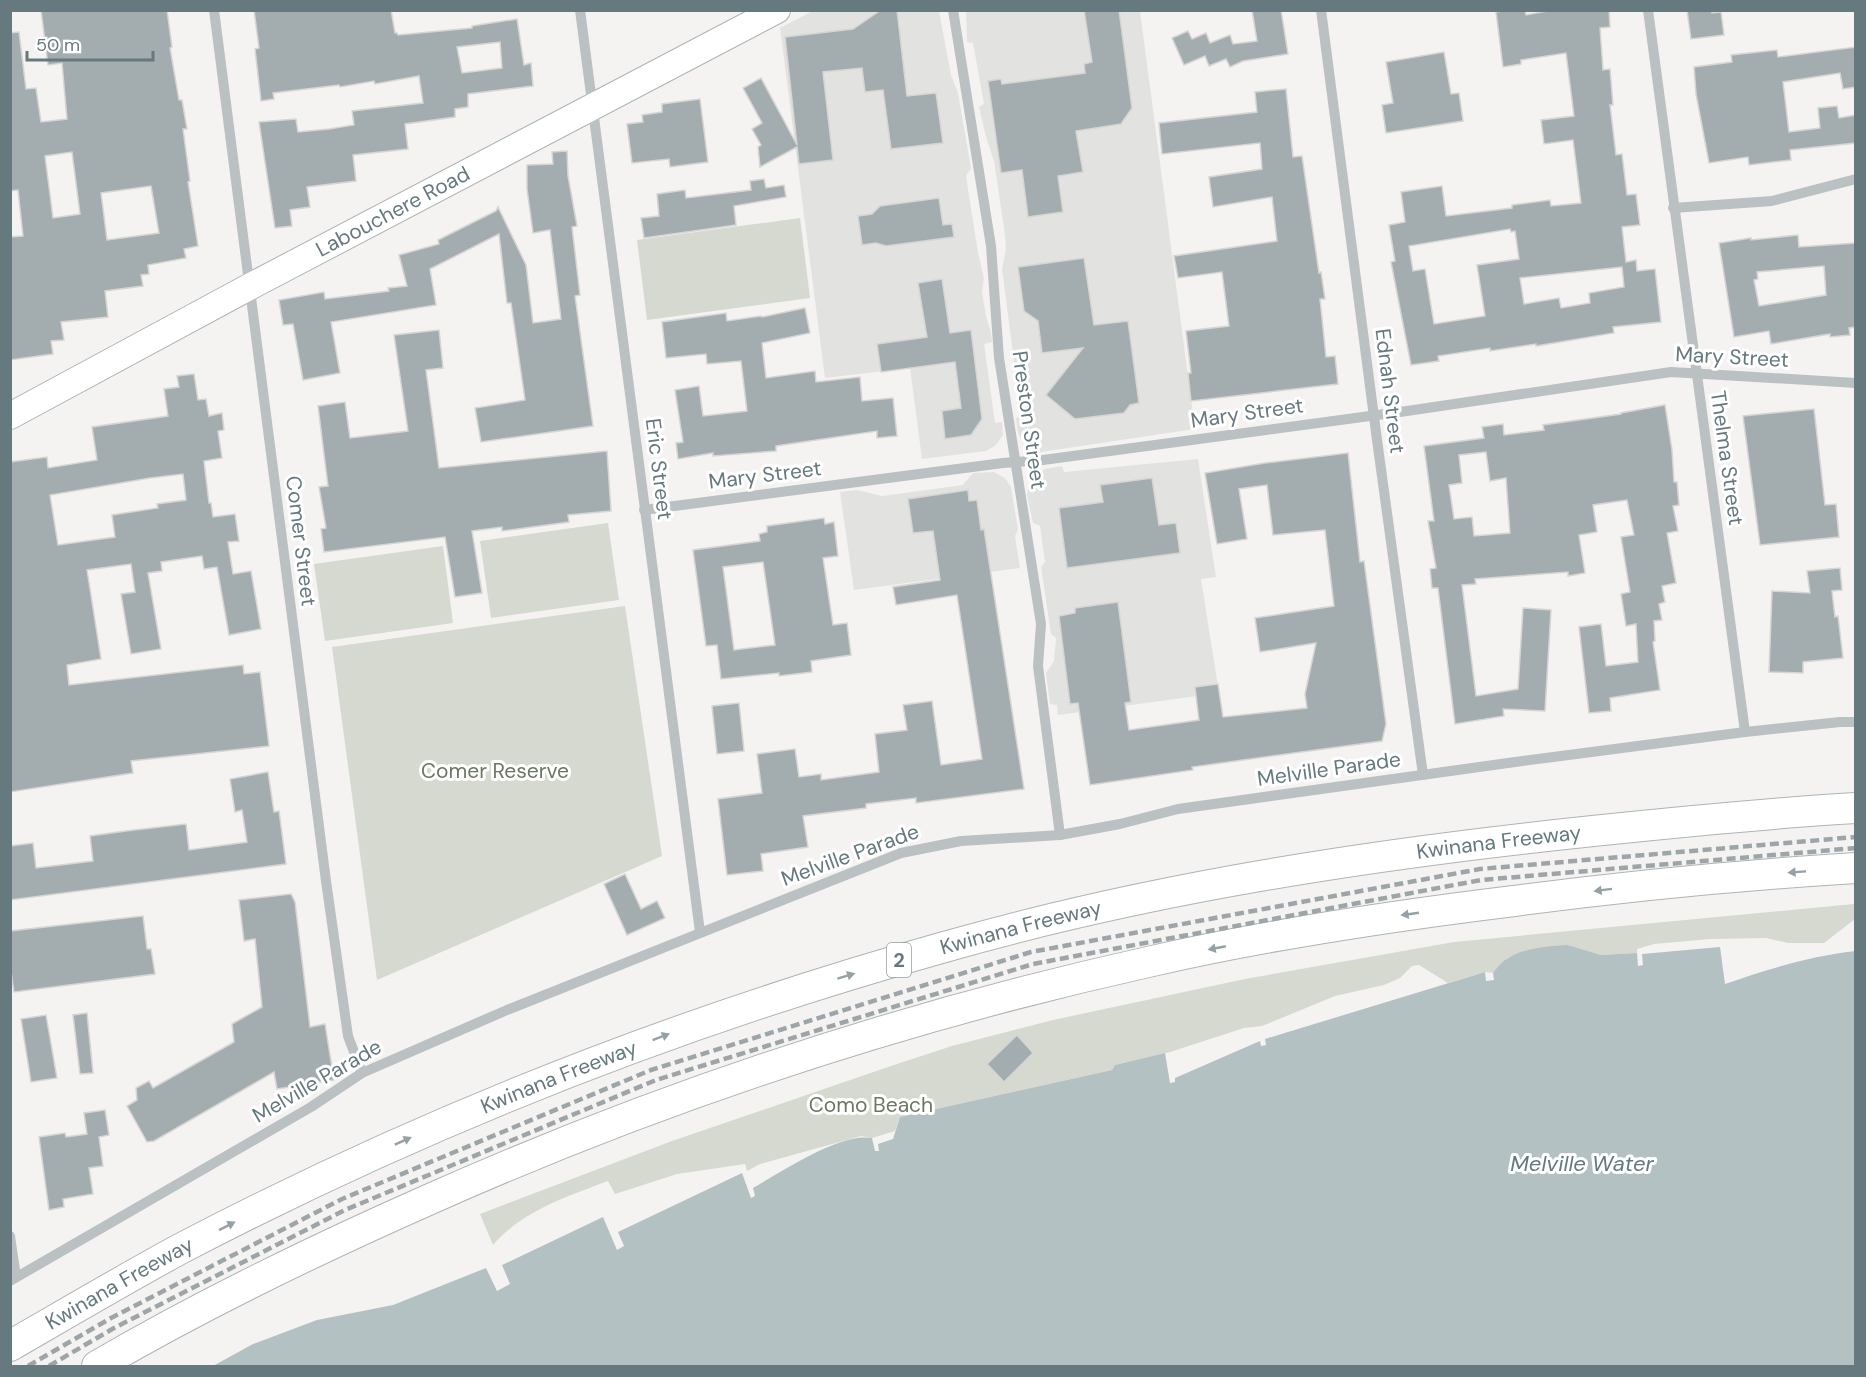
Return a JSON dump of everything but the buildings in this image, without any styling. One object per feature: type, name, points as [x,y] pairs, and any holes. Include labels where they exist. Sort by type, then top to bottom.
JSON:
[{"type":"highway","name":"Kwinana Freeway","points":[[10,1346],[178,1250],[259,1209],[368,1157],[499,1099],[686,1028],[945,946],[1131,901],[1368,858],[1486,842],[1692,821],[1856,808]]},
{"type":"highway","points":[[97,1366],[230,1293],[343,1237],[508,1164],[653,1107],[869,1035],[949,1011],[1152,961],[1378,918],[1605,889],[1856,868]]},
{"type":"main road","name":"Labouchere Road","points":[[10,416],[251,286],[777,10]]},
{"type":"street","name":"Comer Street","points":[[214,10],[327,892],[348,1036],[362,1073]]},
{"type":"street","name":"Eric Street","points":[[580,10],[700,932]]},
{"type":"street","name":"Preston Street","points":[[952,10],[991,249],[999,358],[1041,624],[1038,666],[1060,835]]},
{"type":"street","name":"Ednah Street","points":[[1321,10],[1373,416],[1423,775]]},
{"type":"street","name":"Thelma Street","points":[[1648,10],[1745,732]]},
{"type":"street","points":[[1674,208],[1772,201],[1856,179]]},
{"type":"street","name":"Mary Street","points":[[644,510],[1373,416],[1671,372],[1856,383]]},
{"type":"street","name":"Melville Parade","points":[[13,1279],[311,1107],[362,1073],[507,1010],[901,853],[961,841],[1060,835],[1120,824],[1178,809],[1423,775],[1745,732],[1856,722]]},
{"type":"street","points":[[10,1236],[13,1279]]},
{"type":"shaded area","points":[[813,11],[939,11],[951,75],[958,93],[971,168],[966,176],[984,278],[982,292],[992,342],[984,344],[995,423],[1002,422],[1003,435],[996,445],[986,451],[922,459],[910,368],[825,378],[780,28]]},
{"type":"shaded area","points":[[966,11],[1140,11],[1195,429],[1041,452],[1032,450],[1023,443],[1018,433],[1016,418],[1021,415],[1002,269],[1006,249],[1005,235],[994,161],[979,107],[984,104],[973,43],[967,42]]},
{"type":"shaded area","points":[[1198,459],[1216,577],[1201,579],[1219,693],[1058,715],[1057,705],[1050,704],[1046,673],[1054,661],[1056,638],[1051,634],[1041,567],[1045,562],[1040,526],[1033,523],[1027,495],[1029,485],[1035,476],[1045,469],[1062,466],[1064,472]]},
{"type":"shaded area","points":[[994,472],[1005,478],[1011,487],[1018,530],[1015,536],[1020,568],[854,590],[840,492],[857,490],[882,496],[963,485],[973,473]]},
{"type":"green space","points":[[800,218],[810,298],[647,320],[637,240]]},
{"type":"green space","points":[[608,523],[619,600],[491,618],[480,541]]},
{"type":"green space","points":[[443,546],[453,623],[325,641],[314,564]]},
{"type":"green space","name":"Comer Reserve","points":[[625,606],[662,856],[377,980],[332,647]]},
{"type":"green space","name":"Como Beach","points":[[1854,904],[1855,919],[1824,943],[1788,943],[1766,938],[1710,939],[1654,944],[1637,949],[1637,953],[1601,955],[1568,945],[1507,959],[1493,973],[1485,972],[1448,983],[1419,965],[1412,966],[1400,978],[1384,985],[1335,996],[1262,1026],[1244,1028],[1170,1052],[1115,1065],[1112,1070],[900,1117],[895,1131],[872,1138],[861,1136],[760,1164],[747,1171],[745,1164],[677,1174],[615,1194],[608,1181],[546,1206],[518,1223],[493,1245],[480,1214],[672,1141],[894,1065],[952,1046],[1053,1020],[1245,979],[1454,942]]},
{"type":"water","name":"Melville Water","points":[[1568,945],[1601,955],[1637,953],[1638,966],[1643,965],[1642,954],[1720,947],[1725,984],[1790,964],[1855,951],[1855,1366],[213,1366],[253,1344],[317,1320],[393,1305],[486,1268],[497,1291],[510,1284],[502,1265],[603,1217],[617,1250],[624,1246],[618,1232],[742,1173],[751,1198],[755,1196],[753,1188],[811,1155],[844,1141],[872,1138],[875,1151],[879,1151],[878,1144],[893,1139],[900,1117],[1112,1070],[1115,1065],[1165,1053],[1170,1083],[1175,1082],[1175,1078],[1260,1041],[1261,1046],[1266,1045],[1265,1039],[1485,972],[1486,981],[1494,980],[1493,973],[1496,969],[1513,955],[1536,948]]},
{"type":"railway","points":[[28,1366],[111,1318],[342,1199],[651,1070],[1031,952],[1480,869],[1856,837]]},
{"type":"railway","points":[[49,1366],[114,1328],[345,1210],[656,1080],[1033,964],[1481,880],[1856,848]]}]
